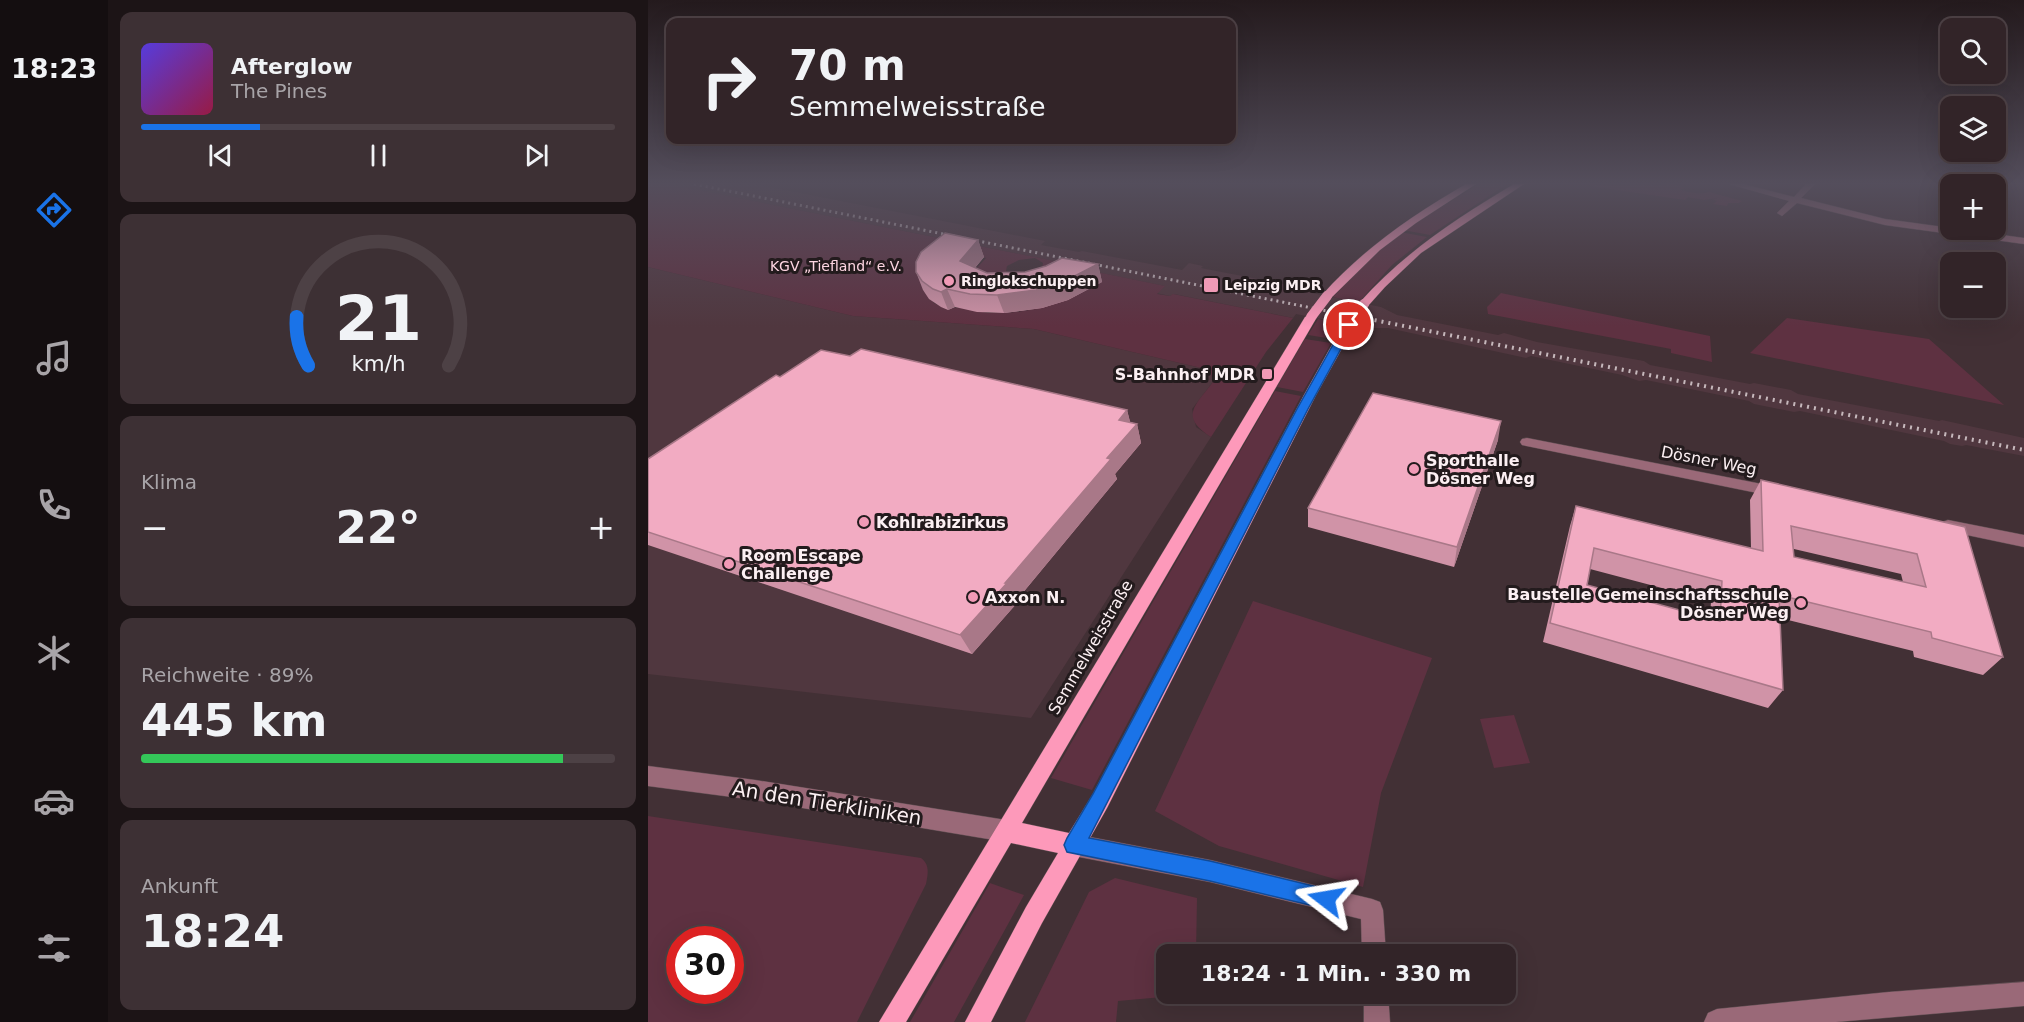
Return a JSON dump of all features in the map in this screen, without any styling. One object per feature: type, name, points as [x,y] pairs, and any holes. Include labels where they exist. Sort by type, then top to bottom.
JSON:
[{"type":"main road","name":"Semmelweisstraße","points":[[892,1022],[1311,317],[1352,268],[1396,232]]},
{"type":"main road","points":[[978,1022],[1034,915],[1100,801],[1300,414],[1349,325],[1393,271],[1424,245],[1445,232]]},
{"type":"main road","points":[[1006,831],[1074,845]]},
{"type":"street","points":[[1952,232],[2024,242]]},
{"type":"street","name":"Dösner Weg","points":[[1527,442],[1794,495]]},
{"type":"street","points":[[1932,523],[2024,541]]},
{"type":"street","name":"An den Tierkliniken","points":[[648,776],[755,790],[1006,831]]},
{"type":"street","points":[[1074,845],[1210,871],[1372,910],[1374,944]]},
{"type":"street","points":[[1717,1022],[1890,1004],[2024,994]]},
{"type":"street","points":[[1376,1004],[1377,1022]]},
{"type":"shaded area","points":[[907,232],[998,232],[1045,241],[1041,245],[1182,270],[1189,263],[1203,266],[1201,268],[1314,290],[1312,293],[1381,307],[1397,315],[1498,335],[1504,333],[1537,342],[1644,361],[1650,365],[1791,390],[1798,394],[1942,420],[2024,438],[2024,456],[1950,444],[1800,411],[1794,412],[1754,404],[1749,401],[1646,380],[1639,381],[1622,375],[1531,356],[1526,358],[1388,328],[1366,328],[1296,314],[1293,318],[1174,294],[1170,296],[1156,293],[1164,286],[1062,265],[1064,263]]},
{"type":"shaded area","points":[[648,267],[853,316],[1034,329],[1210,370],[1213,382],[1192,409],[1196,427],[1211,437],[1031,718],[648,674]]},
{"type":"green space","name":"KGV „Tiefland“ e.V.","points":[[648,232],[908,232],[1065,263],[1063,265],[1165,286],[1157,294],[1170,296],[1173,294],[1293,318],[1266,352],[1211,437],[1201,430],[1193,417],[1196,404],[1213,382],[1210,370],[1034,329],[853,316],[648,267]],"holes":[[[952,250],[986,258],[973,272],[1095,285],[1070,298],[1044,307],[1003,313],[962,308],[948,310],[934,303],[923,290]],[[1035,258],[1043,263],[1042,268],[1017,275],[1006,271],[1007,266],[1019,260]]]},
{"type":"green space","points":[[1400,232],[1427,237],[1392,265],[1358,303],[1333,297],[1365,262]]},
{"type":"green space","points":[[1412,232],[1435,232],[1430,235]]},
{"type":"green space","points":[[1501,293],[1710,336],[1712,362],[1671,353],[1671,349],[1488,314],[1487,307]]},
{"type":"green space","points":[[1787,318],[1929,339],[2004,405],[1750,353]]},
{"type":"green space","points":[[1318,319],[1343,324],[1333,339],[1308,335]]},
{"type":"green space","points":[[1305,339],[1331,343],[1303,392],[1277,387]]},
{"type":"green space","points":[[1275,391],[1301,396],[1092,790],[1051,778]]},
{"type":"green space","points":[[1253,601],[1432,658],[1381,793],[1363,887],[1219,846],[1155,811]]},
{"type":"green space","points":[[1514,715],[1530,763],[1494,768],[1480,719]]},
{"type":"green space","points":[[648,816],[921,858],[927,866],[926,884],[857,1022],[648,1022]]},
{"type":"green space","points":[[1115,878],[1197,898],[1196,944],[1156,944],[1156,998],[1118,1001],[1116,1022],[1025,1022],[1089,892]]},
{"type":"green space","points":[[990,883],[1024,895],[954,1022],[910,1022]]},
{"type":"building","points":[[945,233],[978,240],[960,261],[987,273],[1025,272],[1046,266],[1062,258],[1098,264],[1063,282],[1036,290],[997,295],[970,294],[947,289],[941,292],[922,281],[916,272],[916,262],[921,252]]},
{"type":"building","name":"Kohlrabizirkus","points":[[861,349],[1127,410],[1119,420],[1137,424],[1107,458],[1111,459],[1005,583],[1007,583],[960,635],[648,532],[648,459],[776,375],[780,377],[821,350],[850,356]]},
{"type":"building","name":"Sporthalle Dösner Weg","points":[[1373,393],[1501,421],[1457,547],[1308,508]]},
{"type":"building","points":[[1761,480],[1965,527],[2003,657],[1932,638],[1931,632],[1779,595],[1783,690],[1550,623],[1576,506],[1763,551]],"holes":[[[1791,526],[1917,554],[1926,587],[1794,557]],[[1594,548],[1722,581],[1720,621],[1587,585]]]},
{"type":"railway","points":[[932,232],[1362,318]]},
{"type":"railway","points":[[1354,316],[2024,450]]},
{"type":"place","name":"Ringlokschuppen","points":[[949,281]]},
{"type":"place","name":"Leipzig MDR","points":[[1211,285]]},
{"type":"place","name":"S-Bahnhof MDR","points":[[1267,374]]},
{"type":"place","name":"Sporthalle Dösner Weg","points":[[1414,469]]},
{"type":"place","name":"Kohlrabizirkus","points":[[864,522]]},
{"type":"place","name":"Room Escape Challenge","points":[[729,564]]},
{"type":"place","name":"Axxon N.","points":[[973,597]]},
{"type":"place","name":"Baustelle Gemeinschaftsschule Dösner Weg","points":[[1801,603]]},
{"type":"route","points":[[1326,899],[1210,871],[1074,845],[1100,801],[1303,409],[1349,325]]}]
